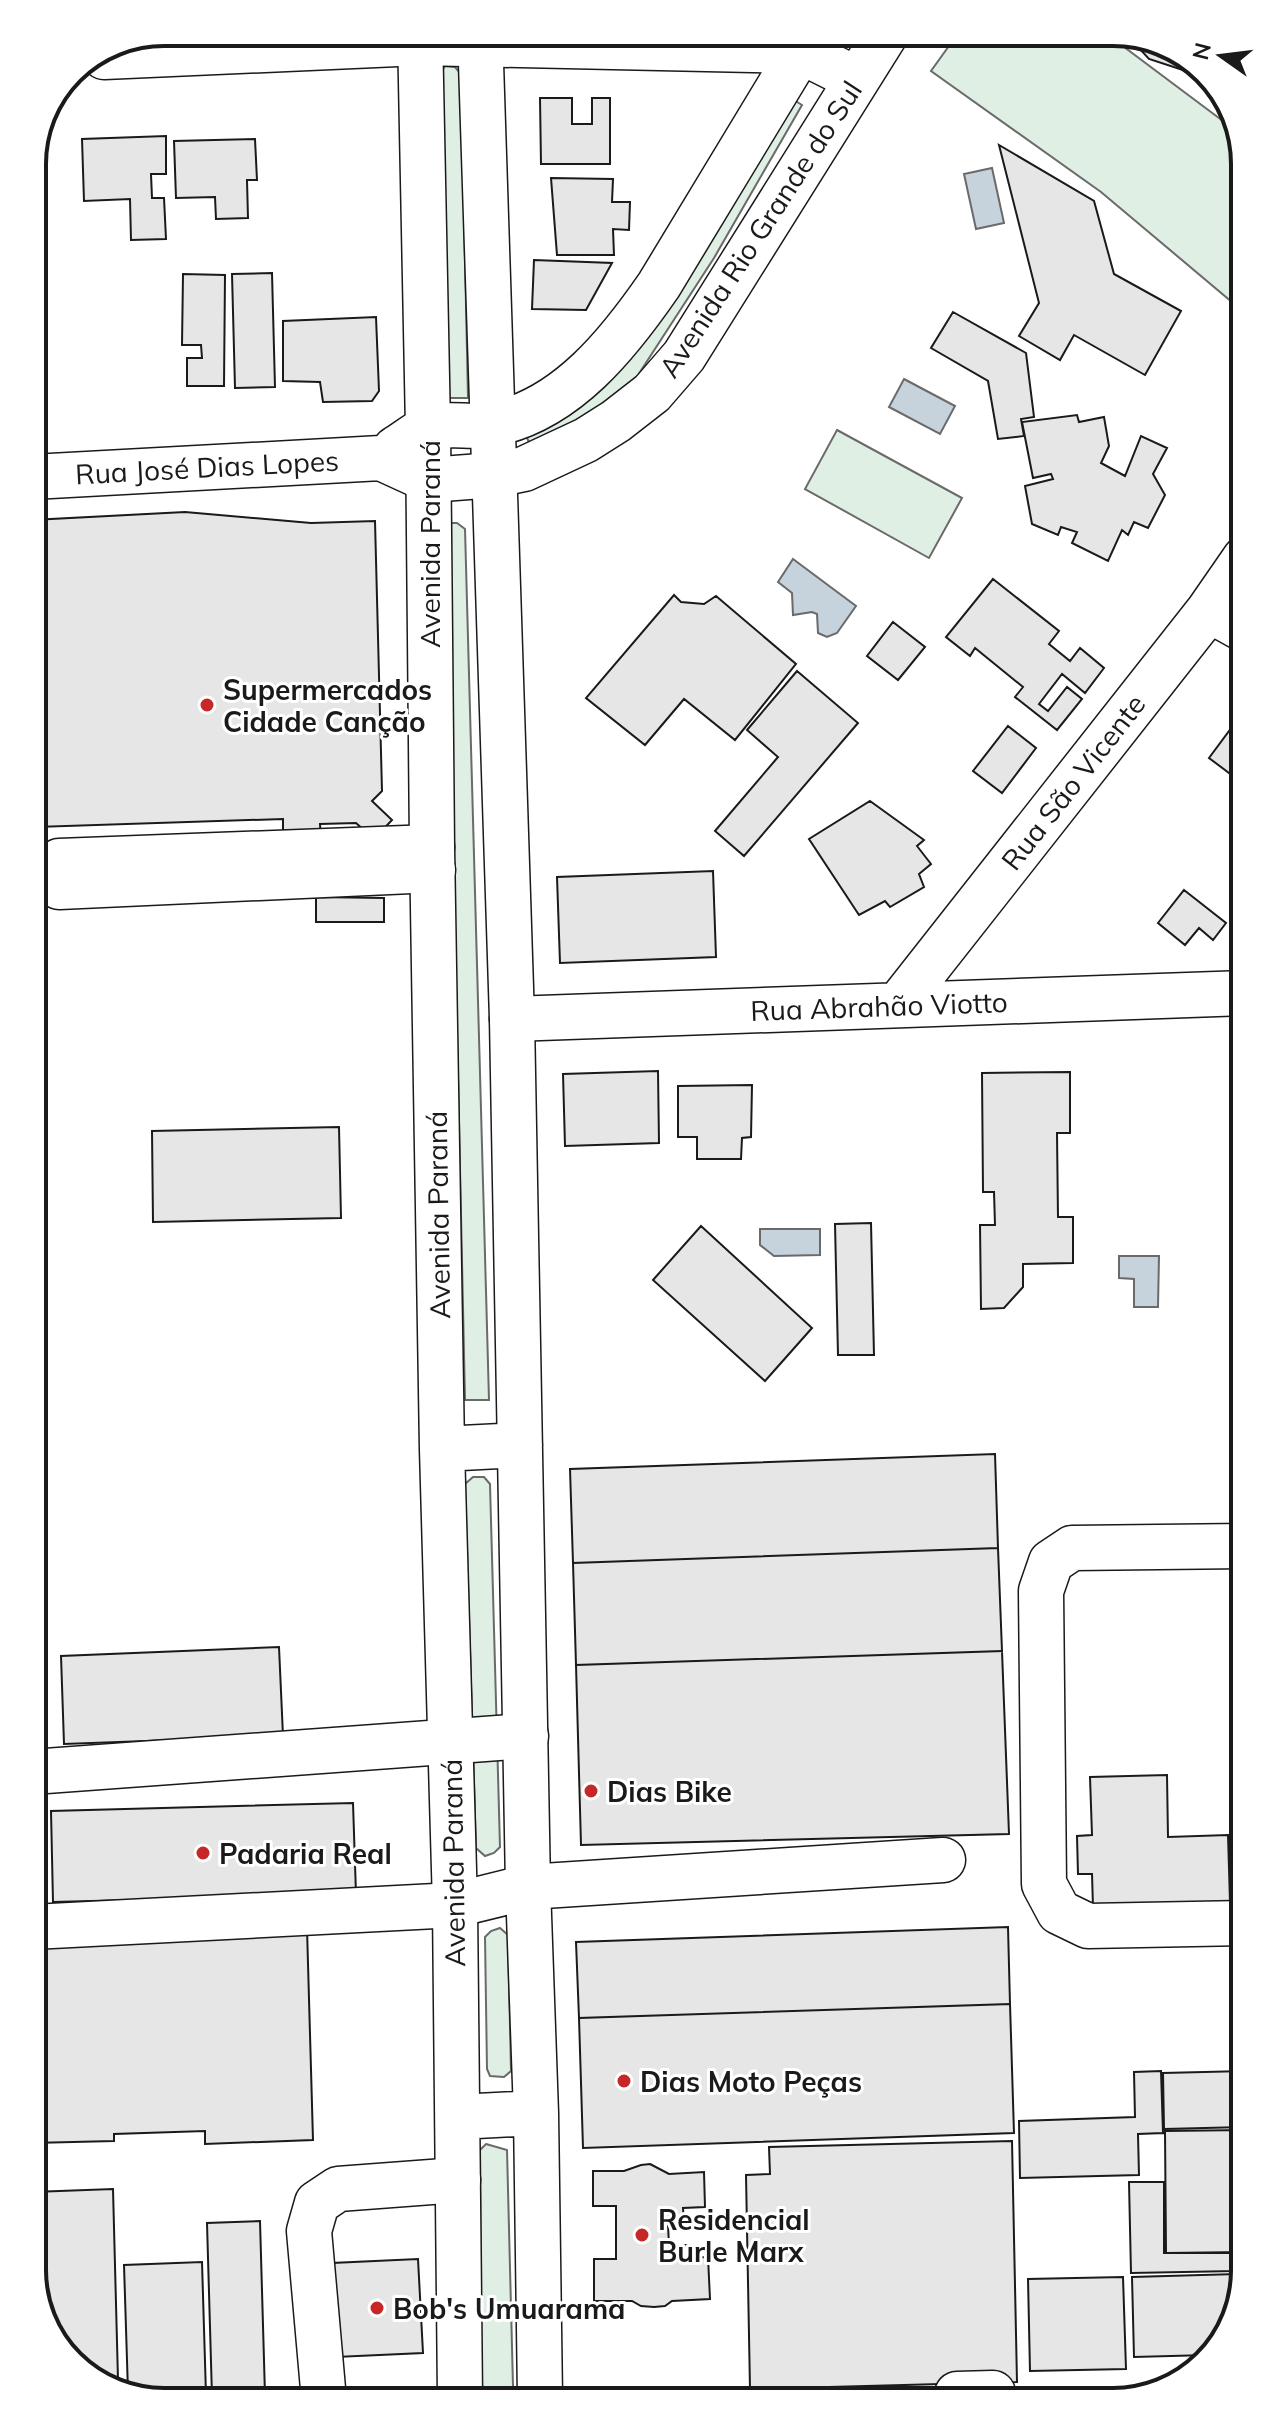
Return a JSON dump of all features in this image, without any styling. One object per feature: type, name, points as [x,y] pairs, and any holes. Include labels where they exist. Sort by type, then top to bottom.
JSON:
[{"type":"main road","points":[[117,56],[287,46]]},
{"type":"main road","name":"Avenida Paraná","points":[[420,46],[442,1449],[455,1905],[460,2388]]},
{"type":"main road","points":[[480,46],[512,1019],[540,2388]]},
{"type":"main road","name":"Avenida Rio Grande do Sul","points":[[428,428],[493,425],[530,411],[556,398],[605,354],[659,285],[804,46]]},
{"type":"main road","points":[[811,46],[856,79]]},
{"type":"main road","name":"Avenida Rio Grande do Sul","points":[[429,480],[494,475],[538,464],[586,440],[652,393],[684,356],[878,46]]},
{"type":"main road","name":"Rua José Dias Lopes","points":[[381,458],[428,428]]},
{"type":"main road","name":"Rua José Dias Lopes","points":[[46,476],[381,458],[429,480]]},
{"type":"main road","name":"Rua São Vicente","points":[[898,1005],[1227,620]]},
{"type":"main road","points":[[432,858],[59,887],[59,861],[432,858]]},
{"type":"main road","name":"Rua Abrahão Viotto","points":[[512,1019],[1231,993]]},
{"type":"main road","points":[[442,1449],[520,1445]]},
{"type":"main road","points":[[1231,1546],[1072,1548],[1051,1562],[1041,1591],[1044,1884],[1059,1912],[1088,1926],[1231,1923]]},
{"type":"main road","points":[[46,1771],[526,1736]]},
{"type":"main road","points":[[46,1926],[455,1905],[528,1887],[943,1860]]},
{"type":"main road","points":[[458,2117],[536,2113]]},
{"type":"main road","points":[[323,2388],[309,2231],[317,2203],[338,2189],[458,2180]]},
{"type":"green space","points":[[949,46],[1124,47],[1181,90],[1181,96],[1190,96],[1223,121],[1229,141],[1231,164],[1231,301],[1101,192],[931,71]]},
{"type":"green space","points":[[445,66],[455,67],[461,74],[468,398],[449,398],[439,76]]},
{"type":"green space","points":[[781,92],[802,105],[714,258],[627,392],[534,452],[526,436]]},
{"type":"green space","points":[[837,430],[962,498],[929,558],[805,489]]},
{"type":"green space","points":[[446,523],[457,523],[465,529],[489,1400],[465,1400]]},
{"type":"green space","points":[[473,1477],[484,1477],[490,1484],[500,1847],[485,1856],[476,1848],[465,1484]]},
{"type":"green space","points":[[500,1928],[508,1935],[511,2071],[504,2077],[490,2076],[487,2069],[485,1937]]},
{"type":"green space","points":[[486,2144],[507,2150],[512,2388],[481,2388],[480,2150]]},
{"type":"shaded area","points":[[992,168],[1004,223],[976,229],[964,174]]},
{"type":"shaded area","points":[[904,379],[955,406],[940,434],[889,407]]},
{"type":"shaded area","points":[[793,559],[856,606],[837,633],[827,637],[818,633],[817,614],[793,615],[792,593],[778,582]]},
{"type":"shaded area","points":[[760,1229],[820,1229],[820,1255],[774,1256],[760,1245]]},
{"type":"shaded area","points":[[1119,1256],[1159,1256],[1158,1307],[1134,1307],[1134,1279],[1119,1278]]},
{"type":"building","points":[[1140,50],[1158,55],[1181,69],[1149,59]]},
{"type":"building","points":[[540,98],[572,98],[572,124],[592,124],[592,98],[610,98],[610,164],[541,164]]},
{"type":"building","points":[[166,136],[166,174],[151,174],[152,198],[164,198],[166,239],[131,240],[130,199],[84,201],[82,139]]},
{"type":"building","points":[[255,139],[257,180],[247,180],[248,218],[216,219],[215,197],[176,198],[174,141]]},
{"type":"building","points":[[999,145],[1094,201],[1114,274],[1181,311],[1145,375],[1074,335],[1060,360],[1019,336],[1039,303]]},
{"type":"building","points":[[551,178],[613,179],[612,202],[630,202],[629,230],[613,229],[614,255],[557,255]]},
{"type":"building","points":[[534,260],[612,263],[586,310],[532,309]]},
{"type":"building","points":[[272,273],[275,387],[235,388],[232,274]]},
{"type":"building","points":[[183,274],[225,275],[224,386],[187,386],[187,358],[202,358],[201,345],[182,345]]},
{"type":"building","points":[[953,312],[1026,353],[1034,417],[1021,419],[1024,436],[998,439],[988,381],[931,348]]},
{"type":"building","points":[[376,317],[379,391],[372,401],[323,402],[320,382],[283,381],[283,321]]},
{"type":"building","points":[[1077,415],[1079,422],[1104,417],[1109,446],[1101,463],[1125,476],[1141,436],[1167,448],[1153,474],[1165,495],[1148,528],[1134,522],[1128,535],[1122,530],[1108,561],[1072,543],[1077,532],[1061,527],[1058,535],[1032,524],[1025,486],[1053,479],[1051,474],[1033,478],[1022,422]]},
{"type":"building","name":"Supermercados Cidade Canção","points":[[185,512],[311,523],[375,521],[382,791],[372,801],[392,820],[374,839],[356,823],[320,824],[321,840],[283,841],[283,819],[46,827],[46,519]]},
{"type":"building","points":[[993,579],[1059,631],[1049,644],[1070,661],[1080,648],[1104,668],[1085,693],[1062,674],[1039,704],[1048,711],[1067,687],[1082,699],[1057,730],[1015,697],[1023,687],[975,648],[970,656],[946,637]]},
{"type":"building","points":[[674,595],[681,602],[704,604],[716,596],[796,664],[735,740],[684,699],[645,745],[586,698]]},
{"type":"building","points":[[893,622],[925,647],[898,680],[867,656]]},
{"type":"building","points":[[797,671],[858,723],[744,856],[715,831],[778,757],[747,730]]},
{"type":"building","points":[[1008,726],[1036,748],[1002,793],[973,771]]},
{"type":"building","points":[[1231,728],[1231,774],[1209,758]]},
{"type":"building","points":[[870,801],[924,840],[917,846],[931,864],[919,874],[924,887],[890,907],[885,901],[859,915],[809,839]]},
{"type":"building","points":[[713,871],[716,957],[560,963],[557,877]]},
{"type":"building","points":[[1184,890],[1226,923],[1213,940],[1199,928],[1185,945],[1158,923]]},
{"type":"building","points":[[316,897],[384,898],[384,922],[316,922]]},
{"type":"building","points":[[658,1071],[659,1143],[565,1146],[563,1074]]},
{"type":"building","points":[[1070,1072],[1070,1133],[1057,1133],[1058,1217],[1073,1217],[1073,1263],[1023,1264],[1023,1287],[1004,1308],[981,1309],[980,1225],[995,1225],[994,1192],[983,1192],[982,1073]]},
{"type":"building","points":[[752,1085],[751,1137],[742,1138],[741,1159],[697,1159],[697,1137],[678,1137],[678,1086]]},
{"type":"building","points":[[339,1127],[341,1218],[153,1222],[152,1131]]},
{"type":"building","points":[[871,1223],[874,1355],[838,1355],[835,1224]]},
{"type":"building","points":[[701,1226],[812,1328],[765,1381],[653,1280]]},
{"type":"building","points":[[995,1454],[998,1548],[573,1563],[570,1469]]},
{"type":"building","points":[[998,1548],[1002,1651],[576,1665],[573,1563]]},
{"type":"building","points":[[279,1647],[283,1736],[64,1744],[61,1656]]},
{"type":"building","points":[[1002,1651],[1009,1834],[581,1845],[576,1665]]},
{"type":"building","points":[[1167,1775],[1168,1837],[1228,1835],[1230,1902],[1093,1907],[1092,1874],[1078,1874],[1077,1836],[1092,1835],[1090,1777]]},
{"type":"building","name":"Padaria Real","points":[[353,1803],[356,1894],[53,1902],[51,1811]]},
{"type":"building","points":[[1008,1927],[1010,2004],[579,2018],[576,1942]]},
{"type":"building","points":[[307,1928],[313,2140],[205,2144],[205,2131],[114,2134],[114,2141],[46,2143],[46,1937]]},
{"type":"building","points":[[1010,2004],[1014,2133],[583,2148],[579,2018]]},
{"type":"building","points":[[1161,2071],[1163,2133],[1138,2134],[1139,2175],[1020,2178],[1019,2121],[1135,2117],[1134,2072]]},
{"type":"building","points":[[1231,2071],[1231,2127],[1164,2129],[1163,2073]]},
{"type":"building","points":[[1231,2130],[1231,2252],[1166,2253],[1165,2131]]},
{"type":"building","points":[[1012,2141],[1017,2382],[750,2388],[746,2175],[770,2174],[769,2147]]},
{"type":"building","name":"Residencial Burle Marx","points":[[650,2164],[669,2174],[704,2172],[705,2207],[683,2208],[684,2223],[668,2224],[669,2246],[687,2245],[688,2258],[708,2257],[710,2299],[672,2301],[665,2306],[654,2307],[641,2306],[632,2301],[594,2301],[594,2259],[616,2259],[616,2206],[593,2206],[593,2171],[624,2171]]},
{"type":"building","points":[[1129,2182],[1164,2182],[1164,2253],[1231,2253],[1231,2271],[1131,2273]]},
{"type":"building","points":[[113,2189],[118,2379],[92,2364],[70,2342],[55,2315],[48,2293],[46,2270],[46,2192]]},
{"type":"building","points":[[260,2221],[265,2388],[212,2388],[207,2223]]},
{"type":"building","name":"Bob's Umuarama","points":[[418,2259],[423,2353],[336,2357],[332,2263]]},
{"type":"building","points":[[202,2262],[206,2388],[157,2388],[128,2382],[124,2265]]},
{"type":"building","points":[[1231,2274],[1229,2293],[1219,2322],[1194,2355],[1134,2357],[1132,2277]]},
{"type":"building","points":[[1123,2277],[1126,2369],[1030,2371],[1028,2279]]},
{"type":"place","name":"Supermercados Cidade Canção","points":[[207,705]]},
{"type":"place","name":"Dias Bike","points":[[591,1791]]},
{"type":"place","name":"Padaria Real","points":[[203,1853]]},
{"type":"place","name":"Dias Moto Peças","points":[[624,2081]]},
{"type":"place","name":"Residencial Burle Marx","points":[[642,2235]]},
{"type":"place","name":"Bob's Umuarama","points":[[377,2308]]}]
